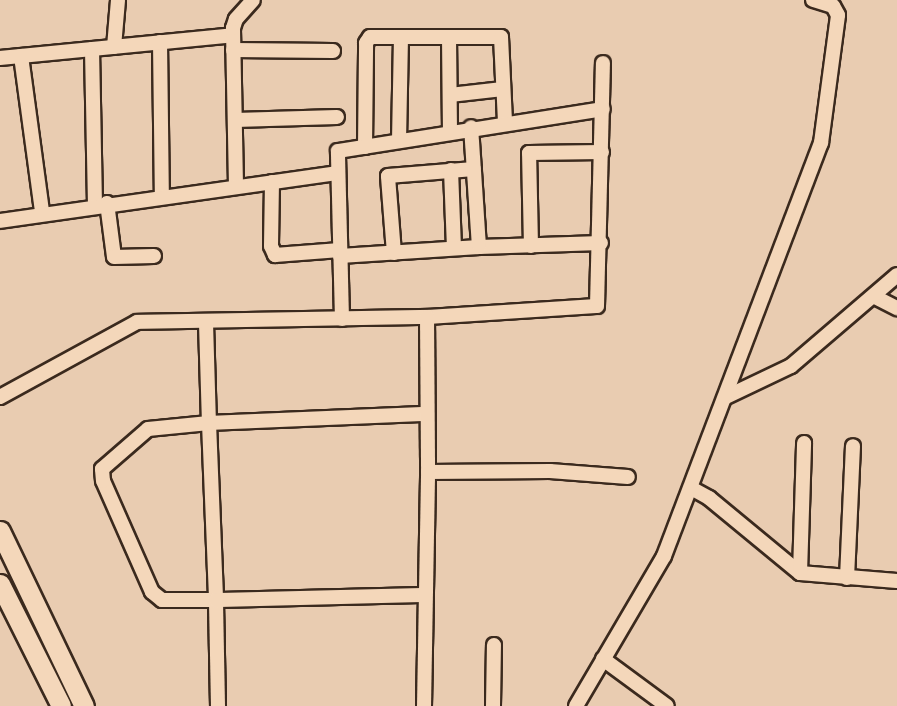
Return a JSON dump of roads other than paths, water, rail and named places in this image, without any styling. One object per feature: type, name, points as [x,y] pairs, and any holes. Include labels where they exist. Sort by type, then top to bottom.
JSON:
[{"type":"street","points":[[114,47],[118,0]]},
{"type":"street","points":[[236,187],[233,43],[236,19],[253,0]]},
{"type":"street","points":[[576,706],[664,556],[821,143],[836,10],[813,0]]},
{"type":"street","points":[[399,141],[401,37]]},
{"type":"street","points":[[365,147],[366,41],[401,37],[501,37],[505,122]]},
{"type":"street","points":[[449,37],[450,131]]},
{"type":"street","points":[[160,43],[162,196]]},
{"type":"street","points":[[0,58],[160,43],[233,43],[333,51]]},
{"type":"street","points":[[92,49],[101,204],[114,257],[154,256]]},
{"type":"street","points":[[21,57],[42,212]]},
{"type":"street","points":[[0,397],[130,324],[427,317],[593,308],[599,302],[603,64]]},
{"type":"street","points":[[450,95],[503,89]]},
{"type":"street","points":[[342,319],[338,150],[471,127],[603,109]]},
{"type":"street","points":[[235,120],[337,117]]},
{"type":"street","points":[[471,127],[479,247]]},
{"type":"street","points":[[531,246],[529,153],[602,152]]},
{"type":"street","points":[[394,253],[388,176],[474,169]]},
{"type":"street","points":[[452,170],[454,248]]},
{"type":"street","points":[[0,221],[42,212],[337,173]]},
{"type":"street","points":[[272,182],[275,255],[394,253],[601,243]]},
{"type":"street","points":[[726,397],[791,366],[876,297],[897,275]]},
{"type":"street","points":[[876,297],[897,308]]},
{"type":"street","points":[[424,706],[428,472],[427,317]]},
{"type":"street","points":[[206,323],[218,706]]},
{"type":"street","points":[[425,595],[162,600],[153,595],[102,473],[104,465],[148,429],[209,423],[427,414]]},
{"type":"street","points":[[800,573],[804,443]]},
{"type":"street","points":[[847,578],[853,446]]},
{"type":"street","points":[[428,472],[550,471],[628,477]]},
{"type":"street","points":[[691,488],[709,498],[800,573],[897,580]]},
{"type":"street","points":[[0,531],[72,704]]},
{"type":"street","points":[[0,584],[72,704]]},
{"type":"street","points":[[493,706],[494,645]]},
{"type":"street","points":[[603,659],[667,706]]}]
